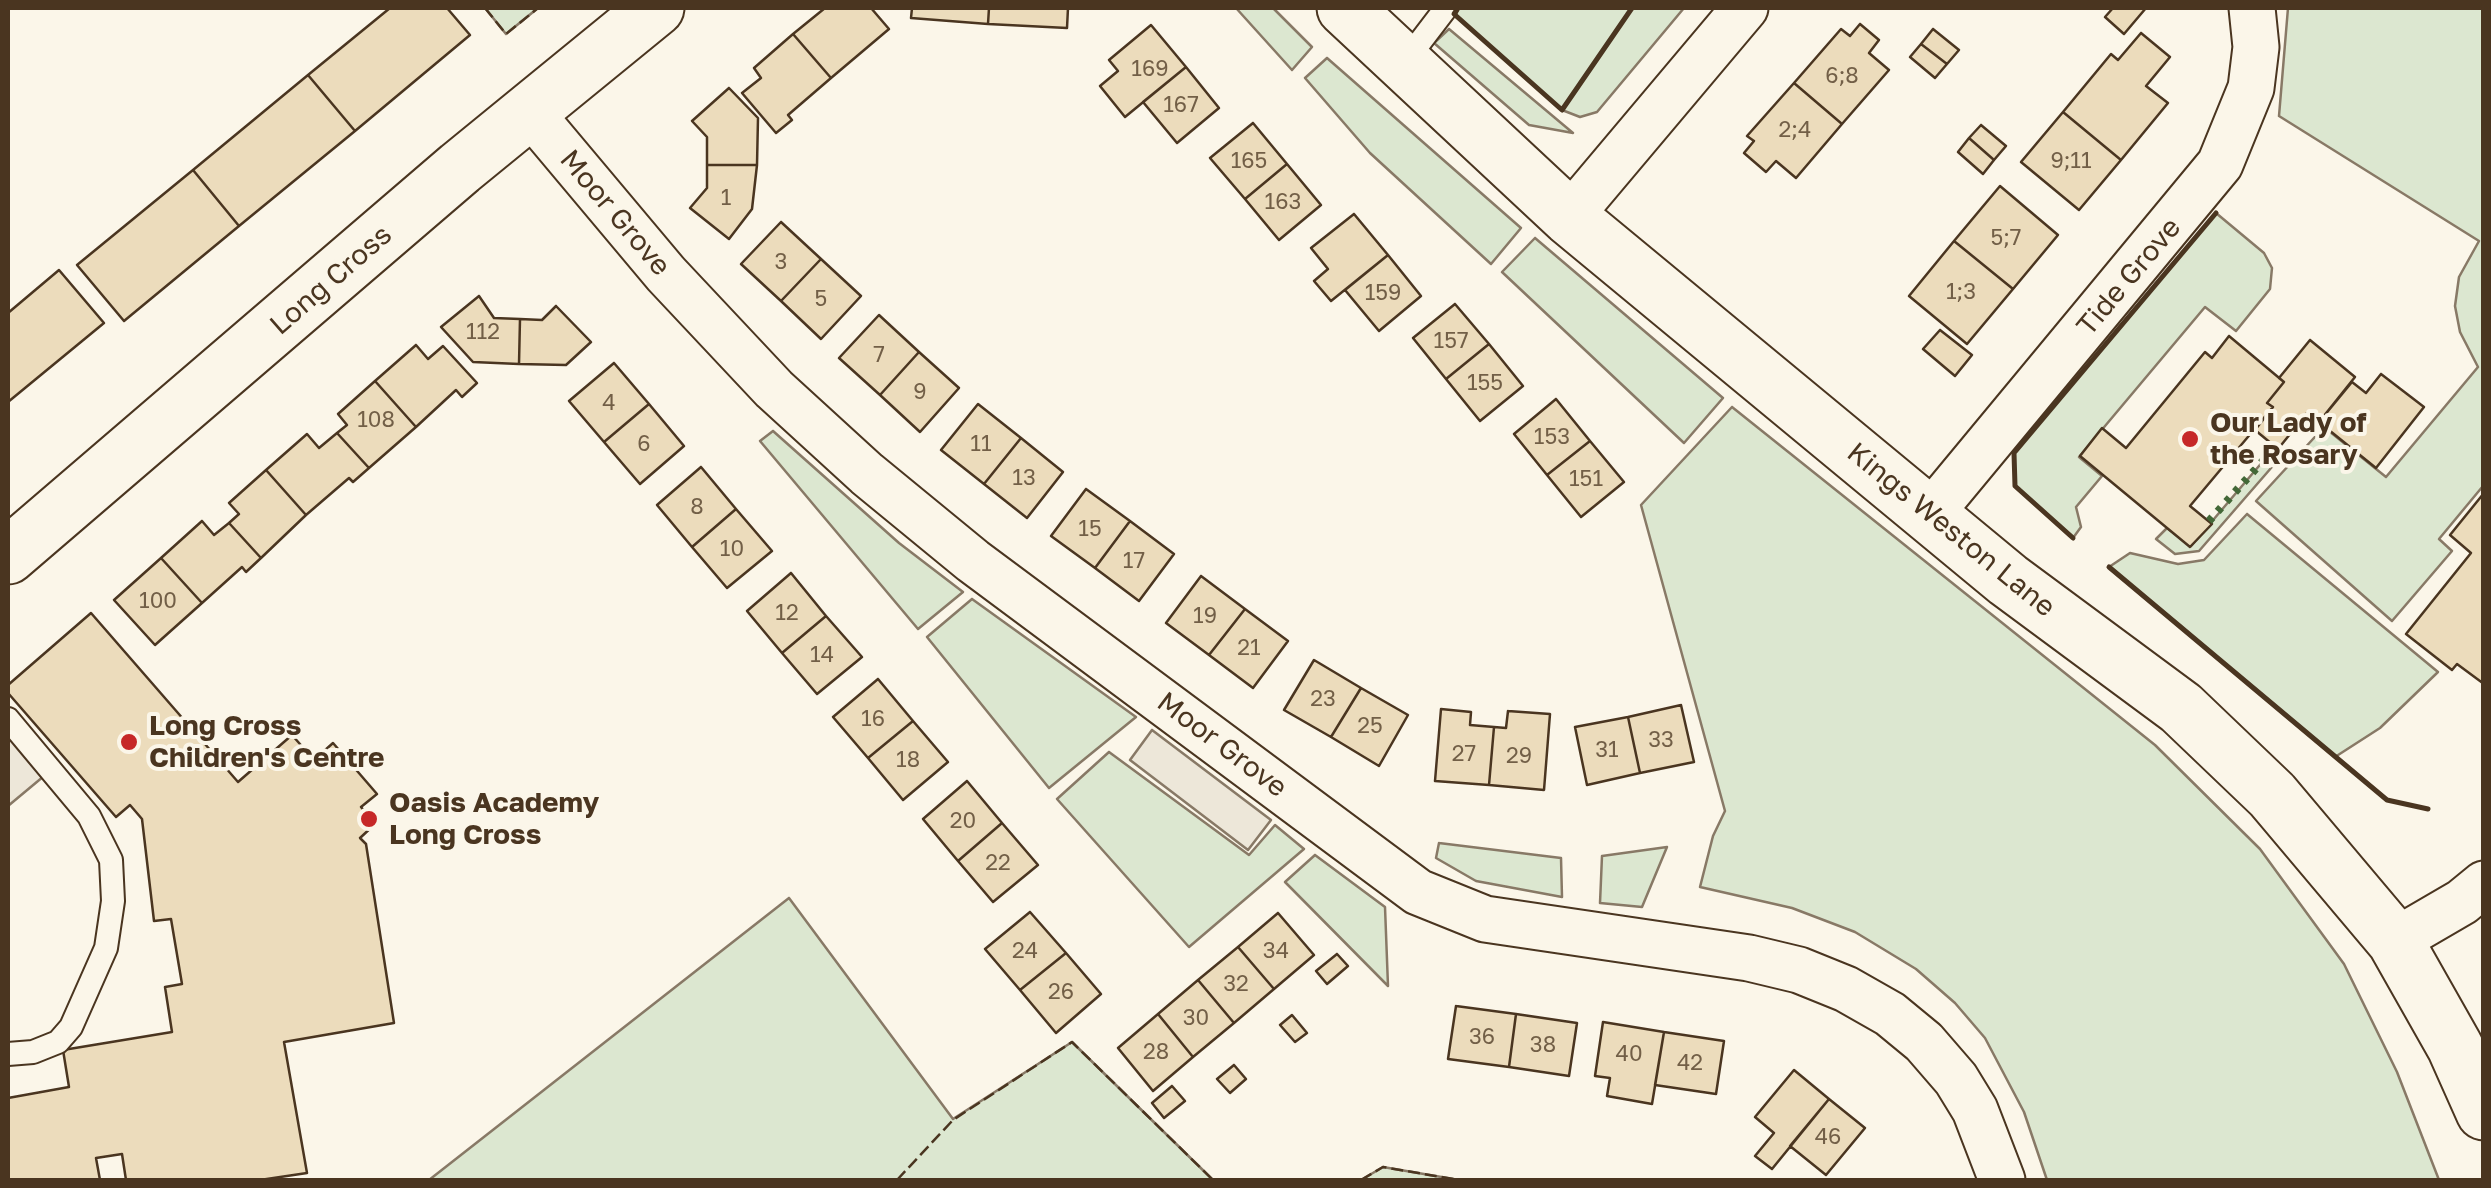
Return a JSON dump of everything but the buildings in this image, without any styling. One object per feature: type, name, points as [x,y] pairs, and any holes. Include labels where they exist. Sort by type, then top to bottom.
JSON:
[{"type":"street","name":"Long Cross","points":[[8,556],[656,8]]},
{"type":"street","name":"Kings Weston Lane","points":[[1345,8],[1570,217],[2008,580],[2181,708],[2272,795],[2395,940],[2455,1047],[2484,1112]]},
{"type":"street","points":[[1570,217],[1745,8]]},
{"type":"street","name":"Tide Grove","points":[[1930,514],[2220,164],[2251,88],[2256,47],[2252,8]]},
{"type":"street","name":"Moor Grove","points":[[530,112],[720,332],[774,389],[867,474],[973,561],[1403,882],[1431,901],[1485,919],[1748,958],[1799,970],[1846,990],[1890,1014],[1924,1042],[1956,1079],[1975,1110],[2002,1180]]},
{"type":"street","points":[[2395,940],[2462,902],[2484,884]]},
{"type":"lane","points":[[1404,64],[1446,8]]},
{"type":"lane","points":[[8,719],[89,816],[111,860],[114,901],[106,948],[71,1027],[58,1042],[33,1052],[8,1054]]},
{"type":"green space","points":[[485,8],[538,8],[506,34]]},
{"type":"green space","points":[[1236,8],[1273,8],[1312,47],[1292,70]]},
{"type":"green space","points":[[1458,8],[1684,8],[1597,112],[1580,117],[1562,110],[1454,14]]},
{"type":"green space","points":[[2288,8],[2483,8],[2483,486],[2439,539],[2452,551],[2392,621],[2256,501],[2324,427],[2386,477],[2478,367],[2460,332],[2455,306],[2459,277],[2479,241],[2279,116]]},
{"type":"green space","points":[[1449,29],[1573,133],[1529,125],[1434,43]]},
{"type":"green space","points":[[1327,58],[1521,228],[1491,264],[1370,153],[1305,78]]},
{"type":"green space","points":[[2216,213],[2264,253],[2272,268],[2270,289],[2236,331],[2205,307],[2079,457],[2102,476],[2076,507],[2081,527],[2073,538],[2015,486],[2014,453]]},
{"type":"green space","points":[[1535,238],[1723,398],[1684,443],[1502,272]]},
{"type":"green space","points":[[1732,407],[2155,745],[2260,849],[2344,964],[2397,1072],[2439,1180],[2047,1180],[2024,1112],[1985,1038],[1955,1003],[1916,969],[1855,932],[1792,908],[1700,887],[1713,836],[1725,811],[1641,505]]},
{"type":"green space","points":[[773,431],[899,543],[963,592],[918,629],[760,441]]},
{"type":"green space","points":[[2270,453],[2278,460],[2199,551],[2175,554],[2156,539],[2167,528],[2191,546]]},
{"type":"green space","points":[[2247,514],[2438,672],[2380,728],[2335,757],[2109,567],[2130,553],[2178,564],[2204,560]]},
{"type":"green space","points":[[972,599],[1136,717],[1049,788],[927,637]]},
{"type":"green space","points":[[1109,752],[1249,855],[1275,825],[1304,849],[1189,947],[1057,799]]},
{"type":"green space","points":[[1439,843],[1561,858],[1562,897],[1476,881],[1436,858]]},
{"type":"green space","points":[[1667,847],[1642,907],[1600,903],[1602,856]]},
{"type":"green space","points":[[1315,855],[1385,907],[1388,986],[1285,882]]},
{"type":"green space","points":[[789,898],[953,1119],[1072,1042],[1213,1180],[429,1180]]},
{"type":"green space","points":[[1383,1167],[1459,1180],[1361,1180]]},
{"type":"shaded area","points":[[8,719],[50,771],[8,806]]},
{"type":"shaded area","points":[[1152,730],[1271,820],[1248,850],[1130,760]]},
{"type":"hedge","points":[[2209,521],[2270,453]]},
{"type":"fence","points":[[485,8],[506,34],[538,8]]},
{"type":"fence","points":[[897,1180],[953,1120],[1072,1042],[1213,1180]]},
{"type":"fence","points":[[1361,1180],[1383,1167],[1459,1180]]},
{"type":"wall","points":[[1458,8],[1454,14],[1562,110],[1632,8]]},
{"type":"wall","points":[[2073,538],[2015,486],[2014,453],[2216,213]]},
{"type":"wall","points":[[2109,567],[2387,800],[2428,809]]},
{"type":"place","name":"Our Lady of the Rosary","points":[[2190,439]]},
{"type":"place","name":"Long Cross Children's Centre","points":[[129,742]]},
{"type":"place","name":"Oasis Academy Long Cross","points":[[369,819]]}]
